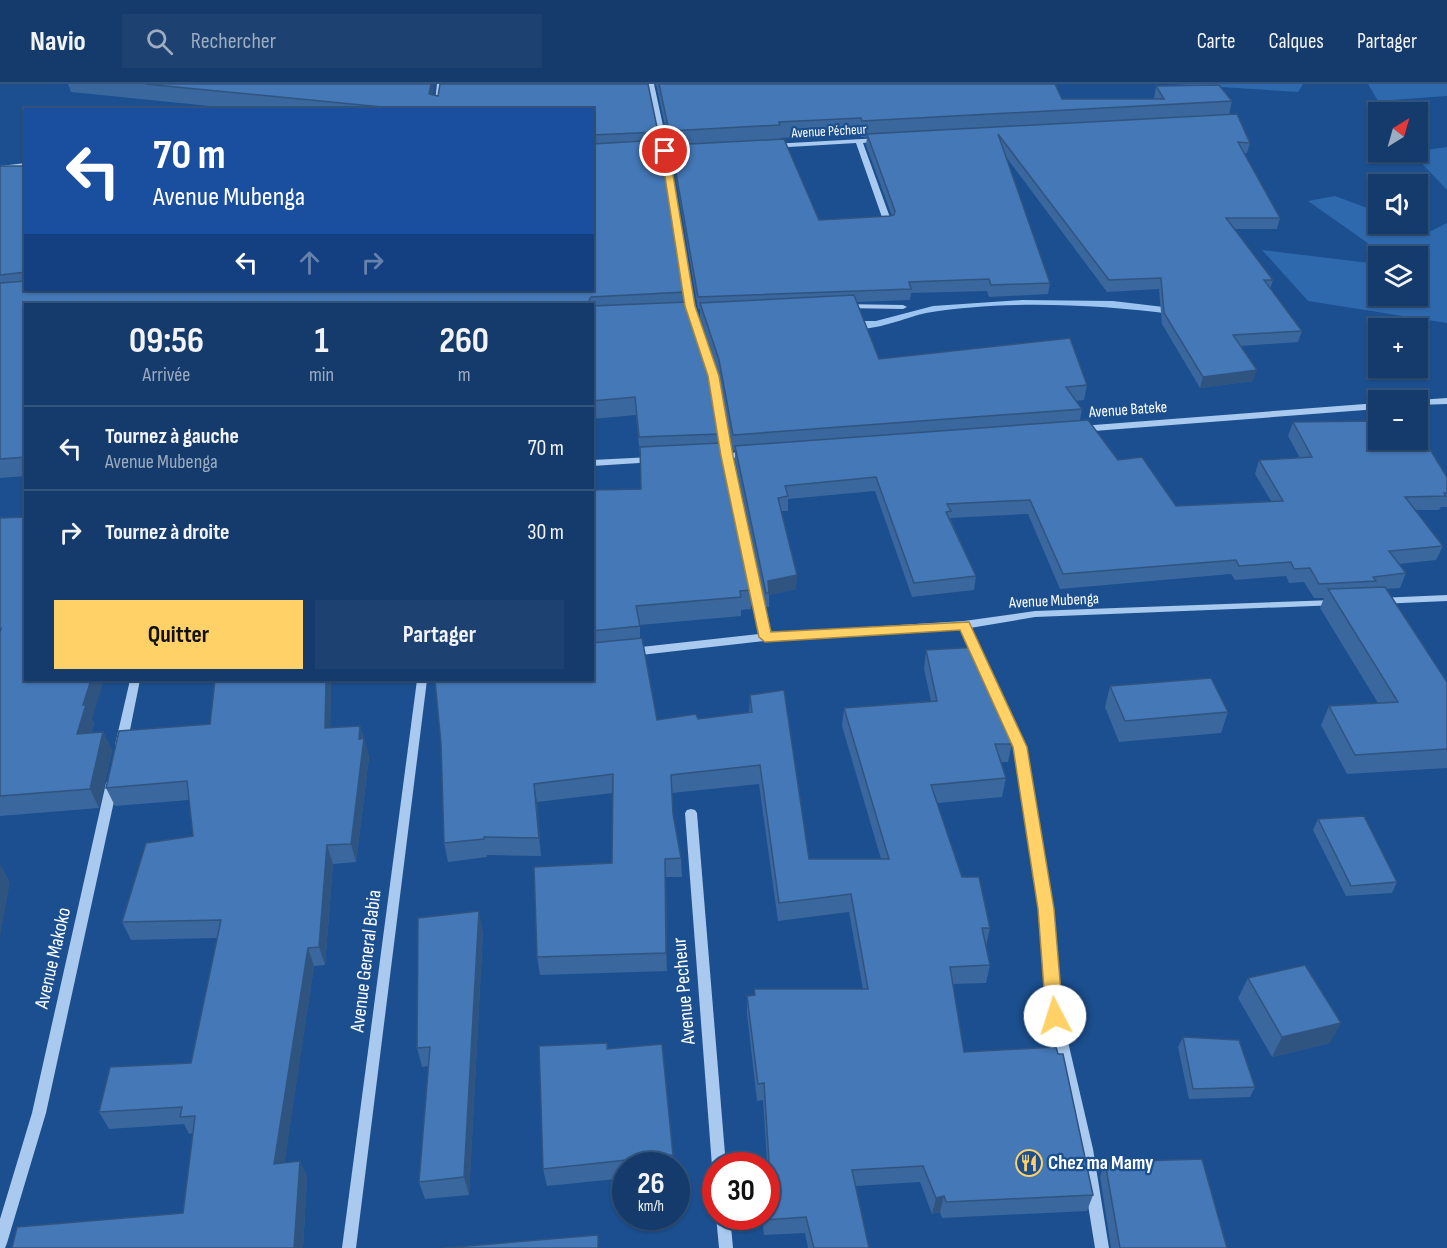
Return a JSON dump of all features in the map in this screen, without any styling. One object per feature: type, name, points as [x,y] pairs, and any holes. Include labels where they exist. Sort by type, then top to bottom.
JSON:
[{"type":"street","points":[[437,108],[440,84]]},
{"type":"street","points":[[651,84],[693,315],[713,376],[727,456],[765,637]]},
{"type":"street","name":"Avenue Pécheur","points":[[768,146],[892,140]]},
{"type":"street","points":[[859,142],[888,223]]},
{"type":"street","points":[[644,152],[699,149]]},
{"type":"street","points":[[0,168],[24,165]]},
{"type":"street","points":[[829,307],[903,307]]},
{"type":"street","points":[[682,315],[704,314]]},
{"type":"street","points":[[1428,402],[1447,401]]},
{"type":"street","name":"Avenue Bateke","points":[[1071,430],[1368,407]]},
{"type":"street","points":[[705,457],[762,453]]},
{"type":"street","points":[[594,463],[660,459]]},
{"type":"street","points":[[1365,602],[1447,598]]},
{"type":"street","name":"Avenue Mubenga","points":[[616,654],[765,637],[964,625],[1035,614],[1341,602]]},
{"type":"street","points":[[964,625],[987,676]]},
{"type":"street","name":"Avenue Makoko","points":[[0,1243],[39,1113],[135,681]]},
{"type":"street","name":"Avenue General Babia","points":[[349,1248],[423,681]]},
{"type":"street","points":[[997,696],[1020,747],[1046,909],[1055,1016],[1086,1149],[1102,1248]]},
{"type":"street","name":"Avenue Pecheur","points":[[691,813],[718,1152]]},
{"type":"street","points":[[724,1230],[726,1248]]},
{"type":"shaded area","points":[[1173,84],[1303,84],[1298,92]]},
{"type":"shaded area","points":[[1368,84],[1447,84],[1447,96],[1378,101]]},
{"type":"shaded area","points":[[1447,147],[1447,190],[1420,162],[1428,162],[1428,150]]},
{"type":"shaded area","points":[[1335,196],[1368,208],[1368,234],[1428,234],[1428,232],[1447,223],[1447,323],[1428,320],[1428,318],[1308,301],[1262,250],[1368,263],[1368,306],[1428,306],[1428,246],[1372,246],[1308,201]]},
{"type":"building","points":[[145,84],[431,84],[429,94],[438,96],[440,84],[648,84],[658,132],[594,135],[594,108],[392,108]]},
{"type":"building","points":[[659,84],[1055,84],[1062,99],[1164,99],[1156,86],[1219,85],[1232,101],[862,121],[861,118],[779,122],[780,125],[669,131]]},
{"type":"building","points":[[1237,114],[1250,143],[1238,142],[1280,218],[1226,218],[1273,280],[1264,280],[1302,331],[1233,335],[1257,370],[1203,377],[1164,313],[1161,278],[1109,280],[998,134],[1050,283],[991,285],[989,279],[909,282],[911,289],[698,297],[671,145],[784,139],[819,220],[894,215],[895,211],[867,134]]},
{"type":"building","points":[[660,140],[685,292],[591,297],[588,303],[24,303],[24,457],[0,459],[0,283],[24,281],[24,291],[594,291],[594,144]]},
{"type":"building","points":[[0,166],[24,166],[24,272],[0,275]]},
{"type":"building","points":[[854,295],[879,359],[1070,338],[1087,385],[1066,387],[1082,409],[733,435],[719,360],[700,303]]},
{"type":"building","points":[[687,302],[707,359],[719,434],[639,437],[635,397],[594,401],[594,306]]},
{"type":"building","points":[[1088,420],[1118,460],[1142,457],[1176,506],[1283,501],[1259,460],[1312,457],[1293,422],[1368,421],[1368,450],[1428,450],[1428,446],[1447,477],[1447,493],[1444,493],[1446,496],[1405,497],[1443,546],[1389,551],[1406,573],[1373,577],[1376,581],[1319,584],[1310,568],[1294,569],[1291,562],[1239,566],[1236,560],[1063,574],[1030,500],[947,504],[951,511],[946,512],[976,576],[914,583],[876,477],[785,486],[788,496],[778,498],[797,575],[768,581],[769,593],[766,593],[735,446]]},
{"type":"building","points":[[721,443],[752,590],[740,591],[741,597],[636,606],[640,626],[594,631],[594,490],[641,489],[640,447]]},
{"type":"building","points":[[24,517],[24,681],[91,681],[77,734],[103,732],[90,789],[0,796],[0,518]]},
{"type":"building","points":[[1385,587],[1447,682],[1447,749],[1355,755],[1329,706],[1398,702],[1328,589]]},
{"type":"building","points":[[642,638],[657,720],[696,714],[698,719],[752,712],[750,695],[784,690],[809,859],[889,859],[844,708],[937,701],[926,650],[978,647],[1004,703],[1012,744],[995,744],[1006,778],[931,785],[962,877],[979,877],[990,928],[982,928],[990,965],[950,967],[964,1052],[1056,1047],[1058,1054],[1063,1054],[1093,1195],[946,1202],[944,1196],[936,1198],[923,1166],[852,1170],[869,1248],[814,1248],[806,1217],[780,1219],[780,1152],[768,1152],[764,1083],[758,1084],[747,996],[755,995],[754,989],[868,989],[851,894],[779,903],[760,765],[671,775],[673,814],[681,858],[665,859],[666,953],[537,957],[534,867],[612,863],[613,774],[534,784],[539,838],[484,837],[484,839],[444,843],[441,744],[435,681],[594,681],[594,643]]},
{"type":"building","points":[[1211,678],[1228,712],[1125,721],[1110,686]]},
{"type":"building","points":[[215,681],[326,681],[325,728],[360,726],[359,739],[364,738],[351,844],[327,845],[319,947],[308,948],[274,1164],[300,1161],[294,1248],[12,1248],[17,1227],[183,1213],[195,1116],[180,1117],[182,1107],[99,1112],[110,1067],[191,1063],[221,920],[122,922],[146,843],[193,836],[187,781],[106,788],[119,731],[210,724]]},
{"type":"building","points":[[1364,816],[1397,882],[1351,886],[1318,819]]},
{"type":"building","points":[[479,911],[464,1177],[419,1182],[430,1047],[417,1048],[418,918]]},
{"type":"building","points":[[1305,965],[1341,1023],[1282,1037],[1248,978]]},
{"type":"building","points":[[1183,1037],[1239,1040],[1255,1087],[1193,1089]]},
{"type":"building","points":[[607,1043],[607,1049],[662,1044],[673,1152],[612,1152],[612,1162],[543,1169],[539,1046]]},
{"type":"building","points":[[1202,1159],[1227,1248],[1120,1248],[1105,1162]]},
{"type":"building","points":[[598,1235],[598,1248],[444,1248]]},
{"type":"waterway","points":[[848,324],[876,324],[919,311],[992,304],[1053,302],[1113,304],[1172,311]]},
{"type":"place","name":"Chez ma Mamy","points":[[1029,1163]]},
{"type":"route","points":[[665,151],[690,306],[713,376],[727,456],[765,637],[964,625],[1020,747],[1046,909],[1055,1016]]}]
